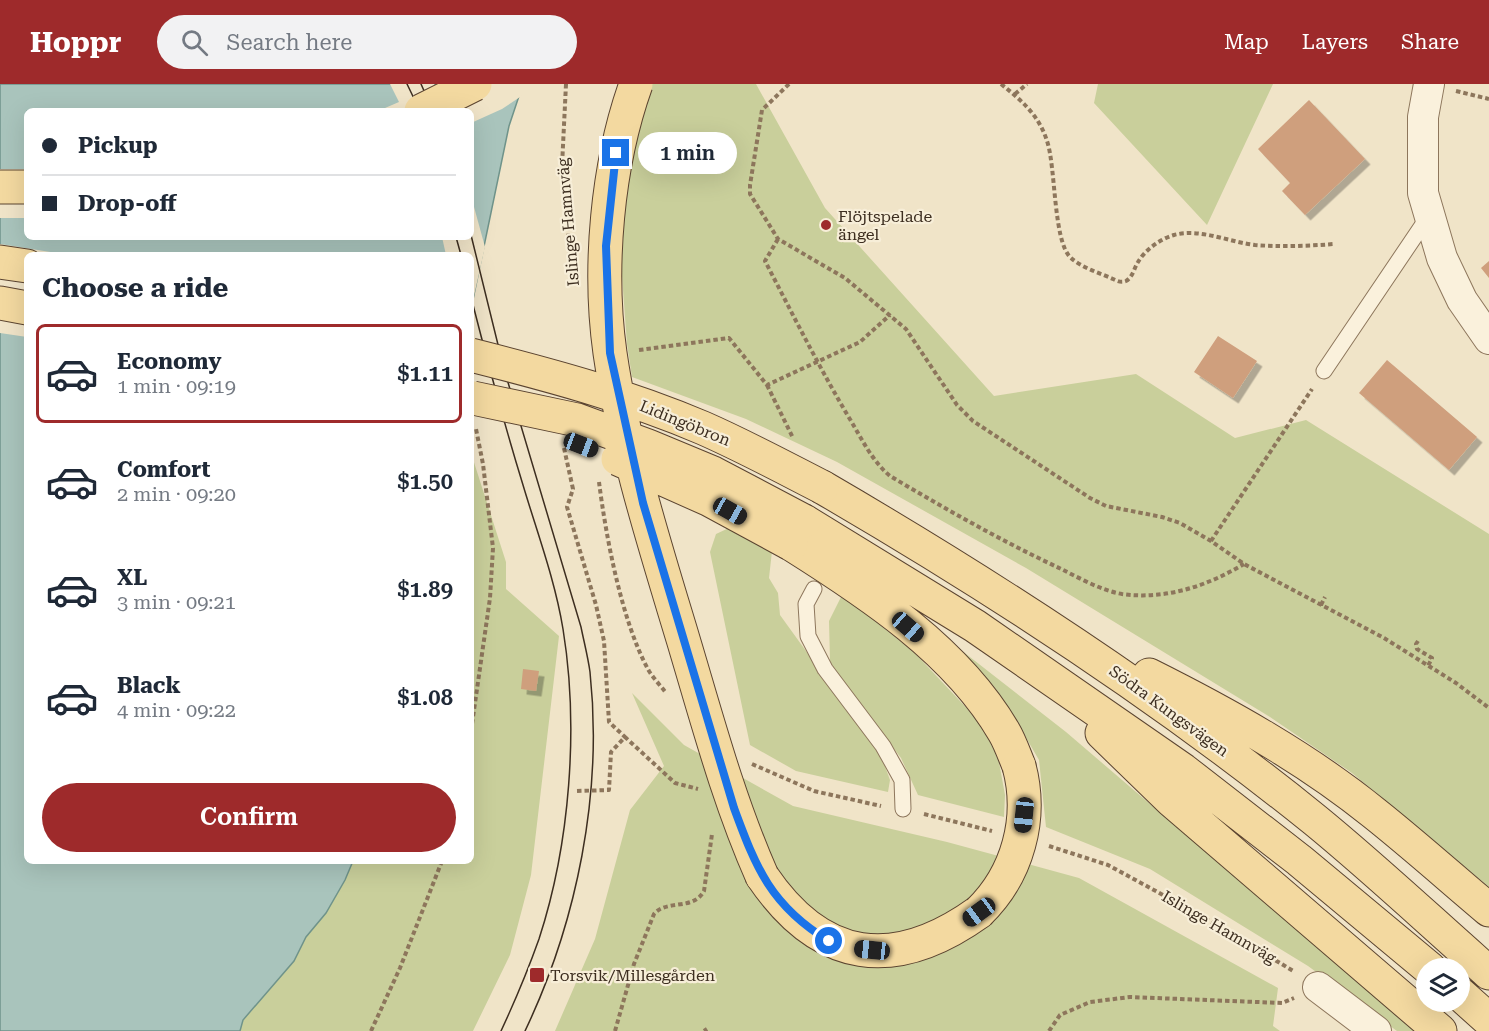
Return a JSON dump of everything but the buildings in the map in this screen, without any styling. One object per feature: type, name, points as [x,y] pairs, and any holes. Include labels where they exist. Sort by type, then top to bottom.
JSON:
[{"type":"main road","points":[[427,108],[475,84]]},
{"type":"main road","points":[[636,84],[616,153],[608,214],[606,246],[610,353],[643,503],[734,808],[762,876],[777,898],[809,929],[829,941],[852,948],[898,949],[920,944],[941,936],[979,912],[1004,883],[1018,848],[1025,802],[1019,765],[1005,733],[985,704],[957,672],[892,612],[850,581],[798,533]]},
{"type":"main road","points":[[0,187],[24,187]]},
{"type":"main road","points":[[0,262],[24,266]]},
{"type":"main road","points":[[0,303],[24,307]]},
{"type":"main road","name":"Lidingöbron","points":[[474,356],[575,382],[639,404],[702,428],[765,457],[822,488]]},
{"type":"main road","points":[[474,405],[642,468],[710,500],[798,533],[926,594],[1183,770],[1299,860],[1417,958]]},
{"type":"main road","name":"Södra Kungsvägen","points":[[822,488],[919,543],[1051,628],[1201,732],[1316,821],[1489,973]]},
{"type":"main road","points":[[1051,628],[1192,697],[1283,749],[1374,812],[1489,910]]},
{"type":"main road","points":[[1036,669],[1171,800],[1440,1031]]},
{"type":"main road","points":[[1470,1003],[1489,1020]]},
{"type":"street","points":[[1429,84],[1422,117],[1423,193],[1442,258],[1462,300],[1489,339]]},
{"type":"street","points":[[1318,987],[1376,1031]]},
{"type":"lane","points":[[1324,371],[1430,213]]},
{"type":"lane","points":[[814,589],[806,604],[808,636],[825,669],[888,754],[902,780],[903,809]]},
{"type":"path","name":"Islinge Hamnväg","points":[[566,84],[562,166],[573,280]]},
{"type":"path","points":[[789,84],[762,110],[750,194],[778,239],[830,267],[860,289],[906,329],[957,405],[989,433],[1090,498],[1106,506],[1162,517],[1180,523],[1244,564],[1384,638],[1456,683],[1489,708]]},
{"type":"path","points":[[1001,84],[1015,94],[1036,117],[1048,143],[1059,225],[1066,252],[1072,259],[1119,282],[1126,281],[1132,275],[1141,258],[1158,242],[1189,232],[1256,245],[1334,244]]},
{"type":"path","points":[[1015,94],[1027,84]]},
{"type":"path","points":[[778,239],[765,261],[817,362],[877,465],[890,476],[1010,544],[1086,581],[1120,594],[1157,595],[1194,588],[1219,579],[1244,564]]},
{"type":"path","points":[[644,350],[729,338],[767,385],[860,342],[890,315]]},
{"type":"path","points":[[1211,541],[1310,392]]},
{"type":"path","points":[[474,411],[493,548],[490,598],[474,710]]},
{"type":"path","points":[[564,444],[573,489],[567,507],[596,604],[604,641],[609,722],[675,783],[686,786]]},
{"type":"path","points":[[1321,605],[1325,597]]},
{"type":"path","points":[[1418,641],[1417,649],[1432,658],[1428,666]]},
{"type":"path","points":[[577,791],[609,790],[611,752],[625,737]]},
{"type":"path","name":"Islinge Hamnväg","points":[[1049,846],[1108,866],[1140,882],[1278,961],[1318,987]]},
{"type":"path","points":[[615,1031],[634,964],[654,914],[658,909],[693,902],[701,897],[709,856]]},
{"type":"path","points":[[371,1031],[400,968],[441,864]]},
{"type":"path","points":[[1049,1031],[1060,1015],[1090,1002],[1130,998],[1282,1003],[1318,987]]},
{"type":"green space","points":[[650,84],[756,84],[825,208],[994,396],[1136,374],[1235,438],[1306,420],[1489,534],[1489,887],[1352,773],[1270,717],[1026,568],[837,462],[746,419],[632,377],[622,276],[622,213],[631,156]]},
{"type":"green space","points":[[1098,84],[1273,84],[1207,225],[1094,103]]},
{"type":"green space","points":[[474,462],[506,562],[506,589],[559,636],[531,875],[510,955],[473,1031],[240,1031],[243,1020],[294,961],[306,937],[326,913],[352,864],[474,864]]},
{"type":"green space","points":[[731,527],[772,551],[769,578],[778,593],[780,615],[881,755],[890,780],[888,792],[796,771],[750,745],[710,552],[716,534]]},
{"type":"green space","points":[[842,595],[913,651],[975,717],[997,751],[1005,795],[1004,817],[918,795],[901,758],[834,670],[830,661],[829,621]]},
{"type":"green space","points":[[952,643],[1066,732],[1415,1031],[1397,1031],[1308,966],[1150,869],[1046,827],[1039,760],[1011,712]]},
{"type":"green space","points":[[632,693],[684,745],[793,806],[947,842],[1079,878],[1278,988],[1273,1026],[1280,1031],[555,1031],[595,939],[630,810],[664,766]]},
{"type":"water","points":[[0,84],[523,84],[509,126],[474,295],[474,252],[24,252],[24,864],[352,864],[326,913],[306,937],[294,961],[243,1020],[240,1031],[0,1031]]},
{"type":"pier","points":[[390,84],[434,84],[436,87],[442,84],[526,84],[523,95],[502,109],[474,122],[474,108],[385,108],[399,102]]},
{"type":"pier","points":[[0,169],[24,169],[24,218],[0,218]]},
{"type":"pier","points":[[474,207],[485,247],[474,296],[474,252],[445,252],[443,240],[474,240]]},
{"type":"pier","points":[[0,244],[50,252],[24,252],[24,337],[0,333]]},
{"type":"tram line","points":[[407,84],[419,108]]},
{"type":"tram line","points":[[421,84],[432,108]]},
{"type":"tram line","points":[[457,240],[460,252]]},
{"type":"tram line","points":[[472,240],[504,369],[581,627],[590,672],[593,764],[582,856],[559,946],[525,1031]]},
{"type":"tram line","points":[[474,309],[509,438],[555,592],[563,629],[570,705],[569,785],[558,864],[550,902],[539,939],[501,1031]]},
{"type":"place","name":"Flöjtspelade ängel","points":[[826,225]]},
{"type":"place","name":"Torsvik/Millesgården","points":[[537,975]]},
{"type":"route","points":[[616,153],[606,246],[607,323],[610,353],[643,503],[734,808],[746,840],[762,876],[777,898],[809,929],[829,941]]}]
